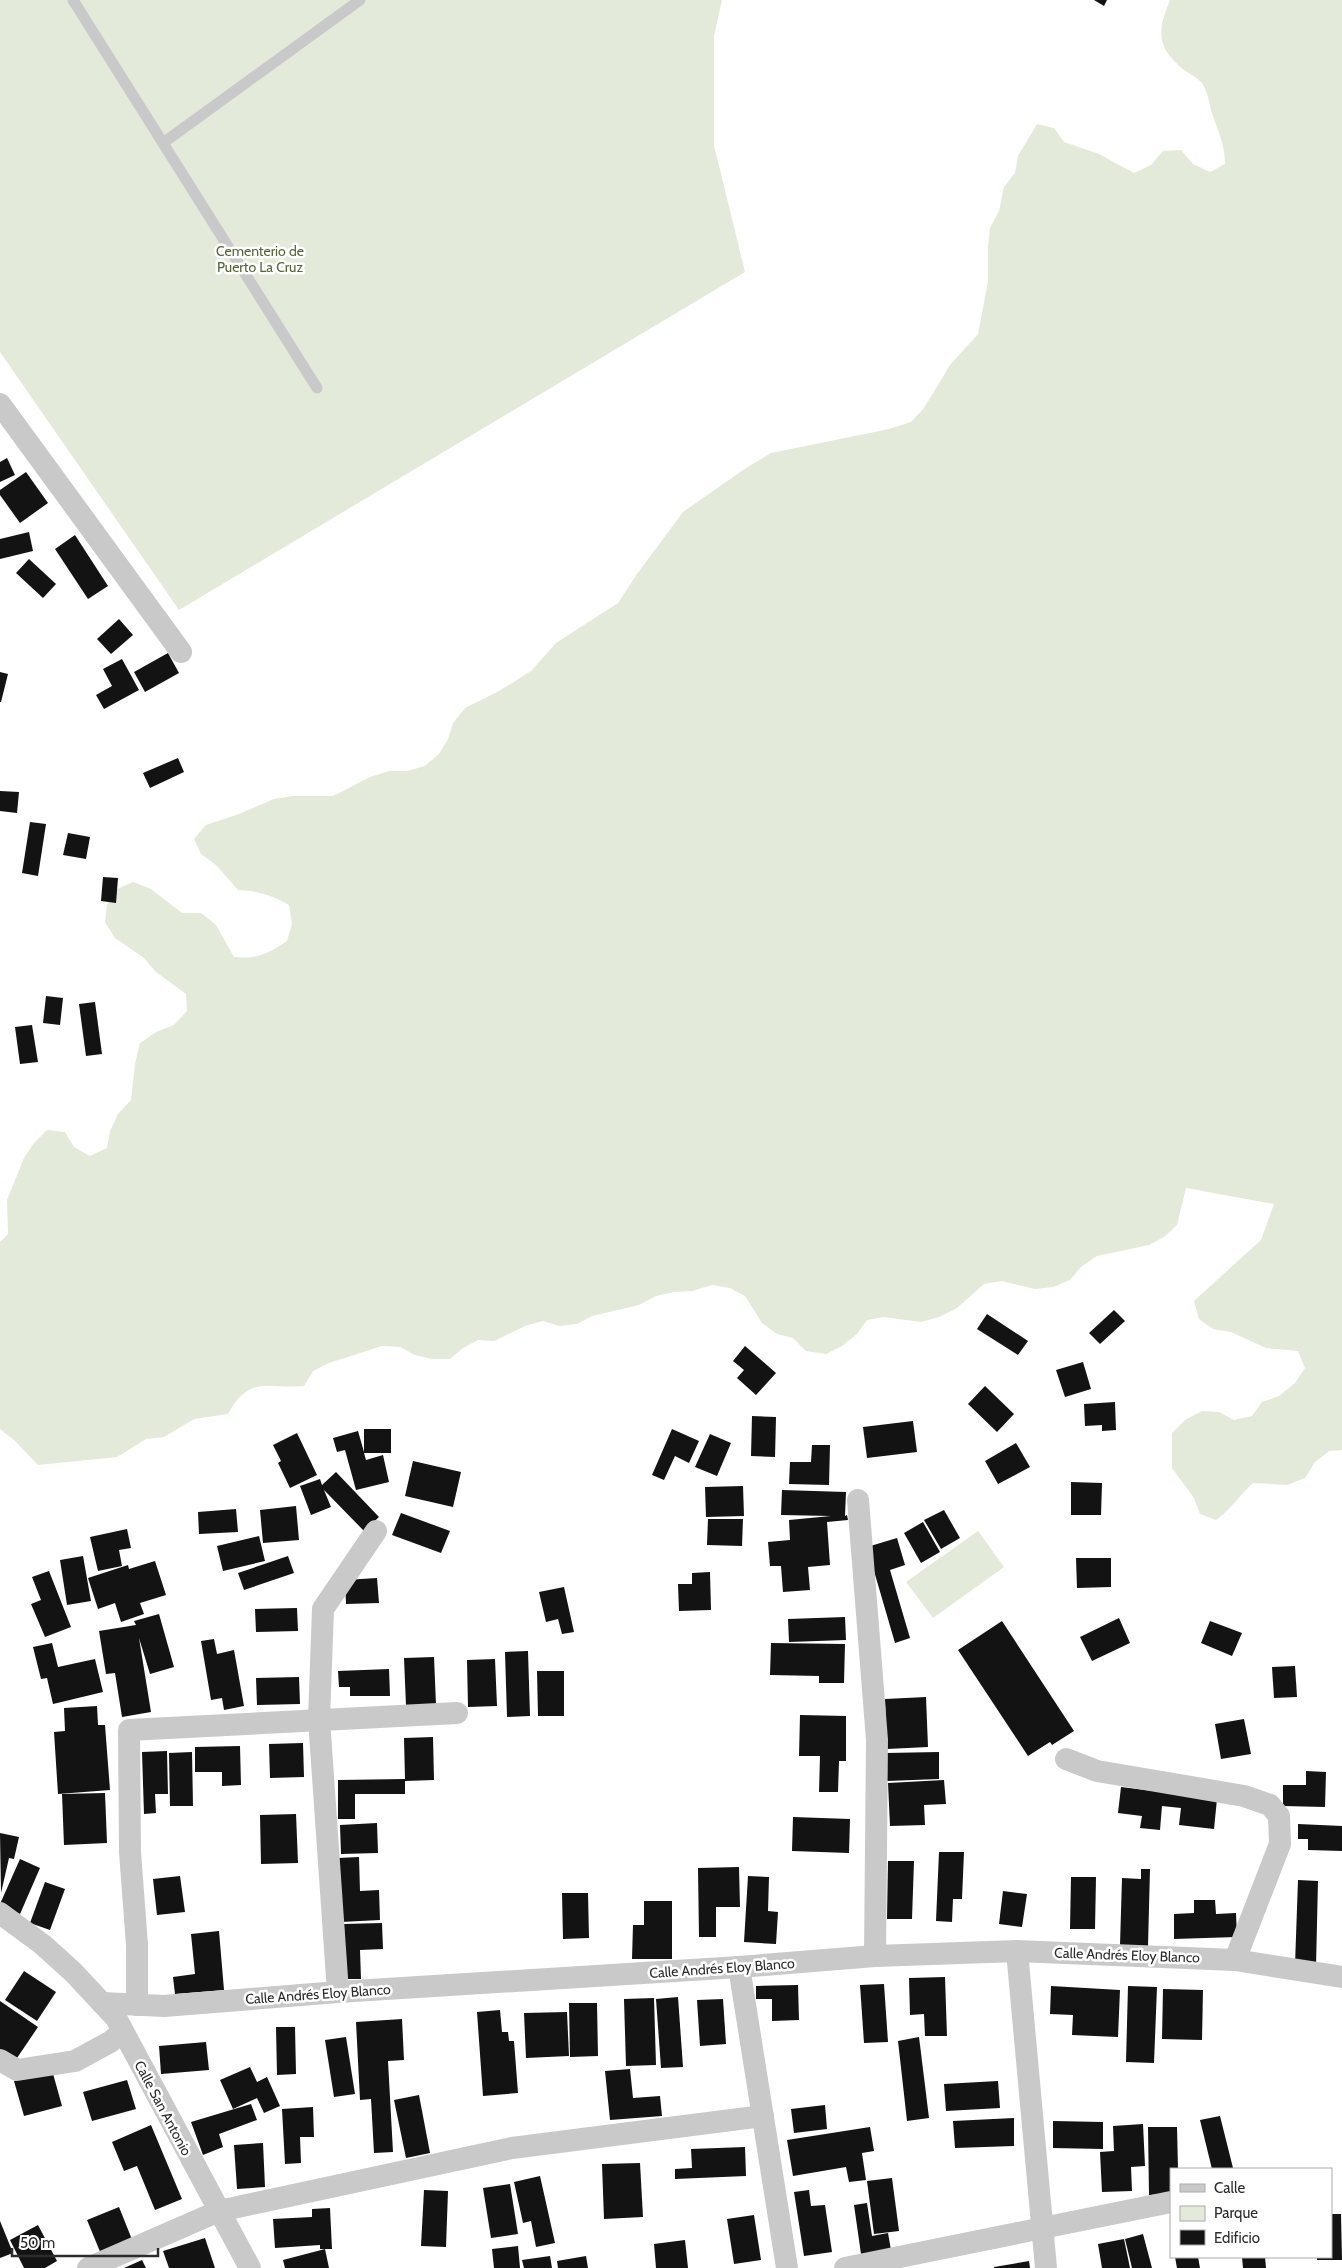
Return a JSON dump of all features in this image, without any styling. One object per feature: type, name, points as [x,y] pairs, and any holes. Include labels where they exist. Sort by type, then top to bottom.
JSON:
[{"type":"street","points":[[0,404],[181,652]]},
{"type":"street","points":[[858,1500],[877,1740],[875,1956]]},
{"type":"street","points":[[338,1992],[319,1719],[323,1609],[376,1531]]},
{"type":"street","points":[[138,2005],[138,1945],[130,1852],[128,1730],[456,1713]]},
{"type":"street","points":[[1066,1759],[1097,1771],[1244,1796],[1270,1805],[1279,1816],[1280,1844],[1235,1960]]},
{"type":"street","name":"Calle San Antonio","points":[[0,1913],[42,1944],[73,1972],[116,2018],[250,2268]]},
{"type":"street","points":[[1017,1951],[1046,2268]]},
{"type":"street","name":"Calle Andrés Eloy Blanco","points":[[102,2003],[164,2006],[338,1992],[739,1967],[875,1956],[1017,1951],[1235,1960],[1342,1978]]},
{"type":"street","points":[[739,1967],[787,2268]]},
{"type":"street","points":[[0,2060],[17,2070],[75,2061],[110,2042],[123,2032]]},
{"type":"street","points":[[88,2268],[218,2211],[512,2148],[763,2116]]},
{"type":"street","points":[[845,2268],[1170,2202]]},
{"type":"lane","points":[[73,0],[317,388]]},
{"type":"lane","points":[[163,143],[360,0]]},
{"type":"green space","name":"Cementerio de Puerto La Cruz","points":[[0,0],[722,0],[714,36],[714,145],[745,272],[179,610],[0,352]]},
{"type":"green space","points":[[1170,0],[1342,0],[1342,1450],[1329,1451],[1315,1462],[1305,1478],[1287,1485],[1253,1483],[1216,1520],[1200,1514],[1194,1498],[1172,1468],[1172,1433],[1185,1420],[1202,1411],[1219,1412],[1234,1420],[1252,1416],[1262,1402],[1279,1396],[1295,1383],[1305,1368],[1298,1351],[1266,1348],[1231,1332],[1213,1329],[1199,1319],[1194,1301],[1261,1240],[1274,1204],[1186,1188],[1177,1225],[1164,1237],[1149,1245],[1097,1256],[1081,1267],[1070,1280],[1053,1287],[1035,1289],[1002,1281],[984,1284],[957,1308],[939,1317],[921,1322],[884,1317],[867,1320],[857,1334],[842,1346],[826,1354],[806,1351],[793,1338],[777,1334],[762,1323],[745,1296],[730,1288],[712,1285],[692,1291],[656,1296],[639,1305],[592,1316],[577,1324],[559,1326],[543,1321],[525,1326],[494,1341],[478,1340],[463,1348],[450,1359],[432,1359],[415,1355],[400,1347],[382,1346],[329,1363],[313,1371],[304,1386],[261,1386],[252,1388],[236,1401],[228,1414],[194,1419],[164,1437],[146,1439],[117,1457],[38,1465],[14,1440],[0,1429],[0,1242],[8,1234],[7,1200],[24,1158],[34,1143],[47,1130],[65,1132],[74,1147],[90,1156],[107,1148],[110,1131],[118,1114],[131,1100],[135,1064],[140,1043],[156,1032],[174,1025],[187,1011],[186,994],[156,972],[144,958],[115,938],[105,922],[107,905],[115,890],[133,882],[151,889],[182,913],[201,913],[216,925],[234,957],[256,956],[280,946],[287,941],[292,924],[289,905],[265,894],[238,890],[216,865],[201,854],[194,839],[206,825],[239,814],[274,799],[292,796],[333,796],[370,777],[389,771],[407,771],[425,766],[439,754],[448,739],[453,723],[465,708],[499,691],[531,671],[556,643],[618,603],[683,512],[771,453],[889,429],[911,422],[924,408],[950,365],[978,334],[988,281],[990,228],[999,211],[1004,187],[1015,173],[1018,156],[1037,124],[1054,128],[1064,142],[1099,154],[1134,173],[1151,165],[1163,151],[1181,150],[1193,164],[1210,172],[1225,164],[1221,140],[1208,95],[1202,83],[1175,62],[1164,46],[1161,30]]},
{"type":"green space","points":[[978,1531],[1004,1567],[933,1618],[906,1582]]},
{"type":"building","points":[[1094,0],[1107,0],[1104,6]]},
{"type":"building","points":[[7,458],[15,475],[0,482],[0,462]]},
{"type":"building","points":[[26,472],[48,503],[20,523],[0,495],[0,490]]},
{"type":"building","points":[[29,532],[33,551],[0,559],[0,539]]},
{"type":"building","points":[[75,535],[108,586],[88,599],[55,549]]},
{"type":"building","points":[[29,559],[56,584],[43,598],[16,573]]},
{"type":"building","points":[[119,619],[133,635],[111,654],[97,639]]},
{"type":"building","points":[[168,653],[179,673],[145,692],[134,672]]},
{"type":"building","points":[[122,659],[139,690],[104,709],[96,695],[112,686],[103,669]]},
{"type":"building","points":[[0,672],[8,674],[1,702],[0,702]]},
{"type":"building","points":[[178,758],[184,772],[150,788],[143,773]]},
{"type":"building","points":[[0,791],[19,792],[17,813],[0,811]]},
{"type":"building","points":[[30,822],[46,824],[38,876],[22,873]]},
{"type":"building","points":[[68,833],[90,837],[86,859],[63,855]]},
{"type":"building","points":[[103,877],[118,878],[116,903],[101,901]]},
{"type":"building","points":[[46,996],[63,998],[60,1025],[43,1023]]},
{"type":"building","points":[[95,1002],[102,1054],[86,1056],[79,1004]]},
{"type":"building","points":[[32,1025],[38,1062],[20,1064],[15,1027]]},
{"type":"building","points":[[1114,1310],[1125,1321],[1100,1344],[1089,1333]]},
{"type":"building","points":[[987,1314],[1028,1341],[1018,1355],[977,1329]]},
{"type":"building","points":[[745,1346],[776,1373],[756,1395],[737,1378],[744,1370],[733,1361]]},
{"type":"building","points":[[1083,1362],[1091,1389],[1065,1397],[1056,1370]]},
{"type":"building","points":[[985,1386],[1014,1414],[997,1432],[968,1404]]},
{"type":"building","points":[[1115,1402],[1116,1430],[1102,1431],[1102,1425],[1085,1426],[1084,1404]]},
{"type":"building","points":[[752,1416],[776,1417],[775,1457],[751,1456]]},
{"type":"building","points":[[913,1421],[917,1452],[867,1458],[863,1427]]},
{"type":"building","points":[[364,1429],[391,1429],[391,1453],[364,1453],[366,1460],[383,1455],[389,1482],[356,1490],[345,1450],[337,1452],[333,1438],[358,1431],[364,1452]]},
{"type":"building","points":[[672,1429],[699,1441],[689,1463],[675,1456],[664,1480],[652,1475]]},
{"type":"building","points":[[297,1433],[317,1475],[290,1488],[278,1463],[281,1461],[273,1445]]},
{"type":"building","points":[[710,1434],[731,1443],[717,1476],[695,1467]]},
{"type":"building","points":[[1016,1443],[1030,1467],[998,1484],[985,1461]]},
{"type":"building","points":[[812,1445],[830,1445],[829,1485],[789,1484],[790,1462],[811,1462]]},
{"type":"building","points":[[413,1461],[461,1472],[453,1507],[405,1496]]},
{"type":"building","points":[[336,1472],[379,1517],[364,1531],[324,1490],[331,1507],[311,1515],[300,1486],[320,1479],[322,1485]]},
{"type":"building","points":[[1071,1482],[1102,1483],[1101,1515],[1071,1515]]},
{"type":"building","points":[[743,1486],[744,1516],[706,1517],[705,1487]]},
{"type":"building","points":[[782,1490],[846,1492],[845,1516],[847,1515],[848,1520],[827,1522],[830,1565],[808,1567],[810,1590],[783,1592],[781,1566],[770,1566],[768,1542],[790,1540],[789,1520],[831,1516],[781,1515]]},
{"type":"building","points":[[296,1506],[299,1540],[263,1543],[260,1510]]},
{"type":"building","points":[[236,1509],[238,1532],[199,1534],[198,1512]]},
{"type":"building","points":[[944,1510],[960,1538],[941,1549],[924,1520]]},
{"type":"building","points":[[401,1513],[450,1531],[441,1553],[392,1535]]},
{"type":"building","points":[[708,1519],[743,1519],[742,1546],[707,1545]]},
{"type":"building","points":[[923,1522],[940,1552],[921,1563],[904,1533]]},
{"type":"building","points":[[127,1529],[131,1548],[119,1550],[122,1566],[98,1571],[90,1537]]},
{"type":"building","points":[[259,1536],[265,1561],[223,1571],[217,1546]]},
{"type":"building","points":[[897,1538],[905,1565],[890,1570],[910,1638],[895,1643],[867,1547]]},
{"type":"building","points":[[83,1556],[91,1601],[67,1605],[60,1560]]},
{"type":"building","points":[[288,1556],[294,1573],[244,1590],[238,1573]]},
{"type":"building","points":[[1076,1558],[1111,1558],[1111,1587],[1077,1588]]},
{"type":"building","points":[[155,1561],[166,1595],[140,1603],[144,1614],[121,1622],[115,1603],[98,1609],[88,1578],[128,1565],[129,1569]]},
{"type":"building","points":[[49,1571],[71,1627],[45,1637],[31,1604],[41,1600],[32,1577]]},
{"type":"building","points":[[710,1572],[711,1610],[679,1611],[678,1584],[692,1584],[692,1573]]},
{"type":"building","points":[[377,1578],[379,1603],[346,1604],[345,1580]]},
{"type":"building","points":[[564,1587],[574,1632],[562,1634],[558,1619],[546,1622],[539,1592]]},
{"type":"building","points":[[297,1608],[298,1631],[256,1632],[255,1609]]},
{"type":"building","points":[[159,1614],[174,1667],[150,1674],[139,1638],[151,1712],[122,1717],[115,1673],[106,1674],[99,1631],[136,1625],[134,1621]]},
{"type":"building","points":[[845,1617],[846,1640],[789,1642],[788,1619]]},
{"type":"building","points":[[1119,1618],[1130,1643],[1092,1661],[1080,1637]]},
{"type":"building","points":[[1002,1621],[1074,1731],[1052,1745],[1050,1742],[1028,1756],[958,1650]]},
{"type":"building","points":[[1210,1621],[1242,1633],[1232,1656],[1201,1643]]},
{"type":"building","points":[[214,1639],[217,1654],[234,1650],[244,1706],[224,1710],[222,1698],[211,1700],[201,1641]]},
{"type":"building","points":[[52,1643],[58,1667],[95,1659],[103,1692],[53,1704],[47,1678],[41,1679],[33,1647]]},
{"type":"building","points":[[771,1643],[845,1644],[844,1683],[819,1683],[819,1676],[770,1675]]},
{"type":"building","points":[[528,1651],[530,1716],[507,1717],[505,1652]]},
{"type":"building","points":[[434,1657],[436,1705],[406,1706],[404,1658]]},
{"type":"building","points":[[495,1659],[497,1706],[468,1707],[467,1660]]},
{"type":"building","points":[[1295,1666],[1297,1697],[1274,1698],[1272,1667]]},
{"type":"building","points":[[389,1669],[390,1696],[350,1696],[350,1687],[339,1687],[338,1671]]},
{"type":"building","points":[[537,1671],[564,1671],[564,1716],[538,1716]]},
{"type":"building","points":[[299,1677],[300,1704],[257,1705],[256,1678]]},
{"type":"building","points":[[926,1697],[928,1747],[887,1749],[885,1699]]},
{"type":"building","points":[[97,1706],[98,1725],[105,1725],[110,1790],[58,1794],[54,1732],[65,1731],[64,1708]]},
{"type":"building","points":[[800,1715],[846,1716],[846,1761],[839,1761],[838,1792],[819,1792],[820,1756],[799,1756]]},
{"type":"building","points":[[1244,1719],[1251,1754],[1221,1759],[1215,1724]]},
{"type":"building","points":[[433,1737],[434,1780],[405,1781],[405,1794],[355,1794],[355,1819],[338,1819],[338,1780],[405,1779],[404,1738]]},
{"type":"building","points":[[303,1743],[304,1777],[270,1778],[269,1744]]},
{"type":"building","points":[[240,1746],[241,1785],[222,1786],[222,1772],[195,1772],[195,1747]]},
{"type":"building","points":[[167,1751],[168,1794],[155,1794],[156,1813],[144,1814],[142,1752]]},
{"type":"building","points":[[192,1752],[193,1806],[170,1806],[169,1753]]},
{"type":"building","points":[[939,1752],[939,1779],[887,1781],[886,1753]]},
{"type":"building","points":[[1306,1771],[1326,1772],[1325,1807],[1283,1806],[1283,1785],[1306,1785]]},
{"type":"building","points":[[944,1780],[946,1804],[924,1805],[925,1825],[890,1826],[888,1783]]},
{"type":"building","points":[[1121,1787],[1217,1799],[1214,1829],[1179,1825],[1181,1808],[1162,1806],[1160,1830],[1140,1828],[1142,1816],[1118,1813]]},
{"type":"building","points":[[105,1793],[107,1843],[64,1845],[62,1794]]},
{"type":"building","points":[[296,1814],[298,1863],[261,1864],[260,1815]]},
{"type":"building","points":[[793,1817],[850,1819],[849,1853],[792,1851]]},
{"type":"building","points":[[377,1823],[378,1853],[341,1854],[340,1825]]},
{"type":"building","points":[[1298,1824],[1342,1826],[1342,1851],[1308,1850],[1308,1839],[1298,1839]]},
{"type":"building","points":[[0,1833],[19,1837],[14,1859],[9,1858],[1,1893]]},
{"type":"building","points":[[939,1852],[964,1852],[962,1899],[953,1899],[952,1922],[936,1921]]},
{"type":"building","points":[[359,1857],[360,1891],[379,1890],[380,1920],[341,1922],[338,1858]]},
{"type":"building","points":[[20,1859],[40,1868],[20,1914],[0,1904]]},
{"type":"building","points":[[888,1861],[914,1861],[912,1919],[887,1919]]},
{"type":"building","points":[[739,1867],[740,1907],[716,1907],[716,1937],[699,1937],[698,1868]]},
{"type":"building","points":[[1141,1869],[1150,1869],[1148,1946],[1120,1945],[1122,1878],[1141,1879]]},
{"type":"building","points":[[180,1876],[185,1912],[157,1915],[153,1879]]},
{"type":"building","points":[[748,1876],[769,1877],[768,1911],[778,1912],[776,1944],[744,1942]]},
{"type":"building","points":[[1071,1877],[1096,1877],[1095,1929],[1070,1929]]},
{"type":"building","points":[[1298,1880],[1318,1881],[1316,1966],[1295,1965]]},
{"type":"building","points":[[45,1882],[65,1889],[50,1930],[30,1923]]},
{"type":"building","points":[[1003,1891],[1027,1894],[1022,1927],[999,1924]]},
{"type":"building","points":[[562,1893],[588,1893],[589,1938],[563,1939]]},
{"type":"building","points":[[1194,1900],[1215,1900],[1216,1914],[1236,1913],[1237,1937],[1174,1939],[1174,1914],[1194,1913]]},
{"type":"building","points":[[644,1901],[672,1901],[672,1959],[632,1959],[633,1925],[644,1925]]},
{"type":"building","points":[[382,1923],[383,1949],[360,1950],[361,1979],[345,1979],[344,1924]]},
{"type":"building","points":[[219,1931],[224,1990],[175,1994],[173,1977],[195,1974],[191,1934]]},
{"type":"building","points":[[24,1971],[56,1992],[37,2021],[5,2000]]},
{"type":"building","points":[[945,1977],[947,2036],[925,2036],[924,2014],[910,2015],[909,1978]]},
{"type":"building","points":[[884,1984],[888,2042],[864,2043],[860,1985]]},
{"type":"building","points":[[798,1985],[799,2020],[772,2021],[772,1999],[756,1999],[756,1986]]},
{"type":"building","points":[[1051,1986],[1120,1990],[1118,2037],[1072,2035],[1073,2015],[1050,2014]]},
{"type":"building","points":[[1128,1986],[1157,1987],[1154,2063],[1126,2062]]},
{"type":"building","points":[[1163,1989],[1203,1990],[1202,2040],[1162,2039]]},
{"type":"building","points":[[678,1997],[683,2067],[661,2068],[656,1999]]},
{"type":"building","points":[[654,1998],[656,2065],[626,2066],[624,1999]]},
{"type":"building","points":[[723,1999],[726,2044],[700,2046],[697,2000]]},
{"type":"building","points":[[0,2001],[38,2027],[15,2061],[0,2051]]},
{"type":"building","points":[[569,2003],[597,2003],[598,2056],[570,2057]]},
{"type":"building","points":[[500,2010],[502,2032],[508,2032],[509,2041],[514,2041],[518,2093],[483,2096],[477,2012]]},
{"type":"building","points":[[567,2012],[569,2056],[526,2058],[524,2013]]},
{"type":"building","points":[[402,2019],[404,2060],[388,2061],[393,2152],[374,2153],[371,2099],[360,2100],[356,2022]]},
{"type":"building","points":[[276,2027],[295,2027],[296,2074],[277,2075]]},
{"type":"building","points":[[346,2037],[355,2094],[334,2097],[325,2040]]},
{"type":"building","points":[[919,2037],[929,2118],[907,2121],[898,2041]]},
{"type":"building","points":[[206,2042],[209,2070],[161,2074],[159,2046]]},
{"type":"building","points":[[250,2067],[257,2082],[267,2077],[280,2106],[264,2113],[257,2098],[233,2109],[220,2080]]},
{"type":"building","points":[[630,2069],[633,2098],[660,2096],[662,2116],[610,2120],[605,2071]]},
{"type":"building","points":[[52,2070],[62,2106],[24,2116],[14,2081]]},
{"type":"building","points":[[127,2080],[136,2109],[92,2121],[83,2092]]},
{"type":"building","points":[[998,2081],[1000,2108],[946,2111],[944,2084]]},
{"type":"building","points":[[419,2095],[430,2153],[406,2158],[394,2100]]},
{"type":"building","points":[[251,2104],[257,2120],[219,2134],[223,2147],[203,2155],[191,2122]]},
{"type":"building","points":[[825,2105],[827,2129],[794,2133],[791,2109]]},
{"type":"building","points":[[313,2107],[314,2137],[300,2137],[301,2163],[285,2164],[282,2109]]},
{"type":"building","points":[[1220,2116],[1233,2168],[1212,2168],[1200,2120]]},
{"type":"building","points":[[1014,2118],[1014,2146],[955,2148],[953,2121]]},
{"type":"building","points":[[1053,2121],[1103,2122],[1103,2149],[1053,2148]]},
{"type":"building","points":[[1143,2124],[1145,2166],[1131,2167],[1132,2191],[1102,2192],[1100,2152],[1114,2151],[1113,2126]]},
{"type":"building","points":[[151,2125],[182,2199],[155,2210],[137,2166],[124,2171],[112,2142]]},
{"type":"building","points":[[870,2127],[874,2151],[862,2153],[866,2180],[849,2182],[846,2167],[793,2176],[787,2140]]},
{"type":"building","points":[[1148,2127],[1177,2127],[1178,2168],[1170,2168],[1170,2194],[1149,2195]]},
{"type":"building","points":[[263,2143],[265,2187],[237,2189],[234,2145]]},
{"type":"building","points":[[745,2147],[746,2176],[675,2179],[675,2169],[692,2168],[691,2149]]},
{"type":"building","points":[[640,2163],[643,2217],[604,2219],[602,2164]]},
{"type":"building","points":[[540,2176],[555,2243],[536,2247],[531,2221],[523,2223],[514,2182]]},
{"type":"building","points":[[892,2178],[899,2231],[874,2234],[867,2181]]},
{"type":"building","points":[[510,2184],[518,2234],[491,2238],[483,2188]]},
{"type":"building","points":[[424,2190],[448,2191],[446,2247],[421,2246]]},
{"type":"building","points":[[809,2190],[811,2206],[825,2205],[832,2252],[804,2256],[794,2192]]},
{"type":"building","points":[[867,2203],[872,2236],[888,2233],[891,2250],[861,2254],[854,2205]]},
{"type":"building","points":[[119,2207],[133,2242],[101,2254],[87,2220]]},
{"type":"building","points":[[330,2208],[332,2249],[320,2249],[320,2245],[275,2248],[273,2219],[312,2217],[312,2209]]},
{"type":"building","points":[[1332,2214],[1341,2214],[1342,2260],[1317,2260],[1317,2258],[1332,2258]]},
{"type":"building","points":[[754,2215],[761,2260],[734,2264],[727,2219]]},
{"type":"building","points":[[0,2221],[13,2253],[0,2258]]},
{"type":"building","points":[[38,2225],[57,2261],[45,2268],[24,2268],[10,2240]]},
{"type":"building","points":[[1143,2234],[1152,2268],[1132,2268],[1125,2239]]},
{"type":"building","points":[[205,2238],[215,2268],[169,2268],[163,2251]]},
{"type":"building","points":[[1124,2239],[1130,2268],[1102,2268],[1098,2244]]},
{"type":"building","points":[[685,2240],[688,2268],[656,2268],[654,2244]]},
{"type":"building","points":[[518,2246],[520,2268],[494,2268],[492,2249]]},
{"type":"building","points":[[325,2249],[329,2268],[285,2268],[283,2260]]},
{"type":"building","points":[[550,2256],[552,2268],[524,2268],[522,2260]]},
{"type":"building","points":[[586,2256],[588,2268],[558,2268],[557,2261]]},
{"type":"building","points":[[1175,2258],[1198,2258],[1200,2268],[1177,2268]]},
{"type":"building","points":[[1242,2258],[1265,2258],[1266,2268],[1243,2268]]},
{"type":"building","points":[[142,2260],[146,2268],[124,2268]]},
{"type":"building","points":[[1029,2261],[1030,2268],[994,2268],[994,2267]]}]
